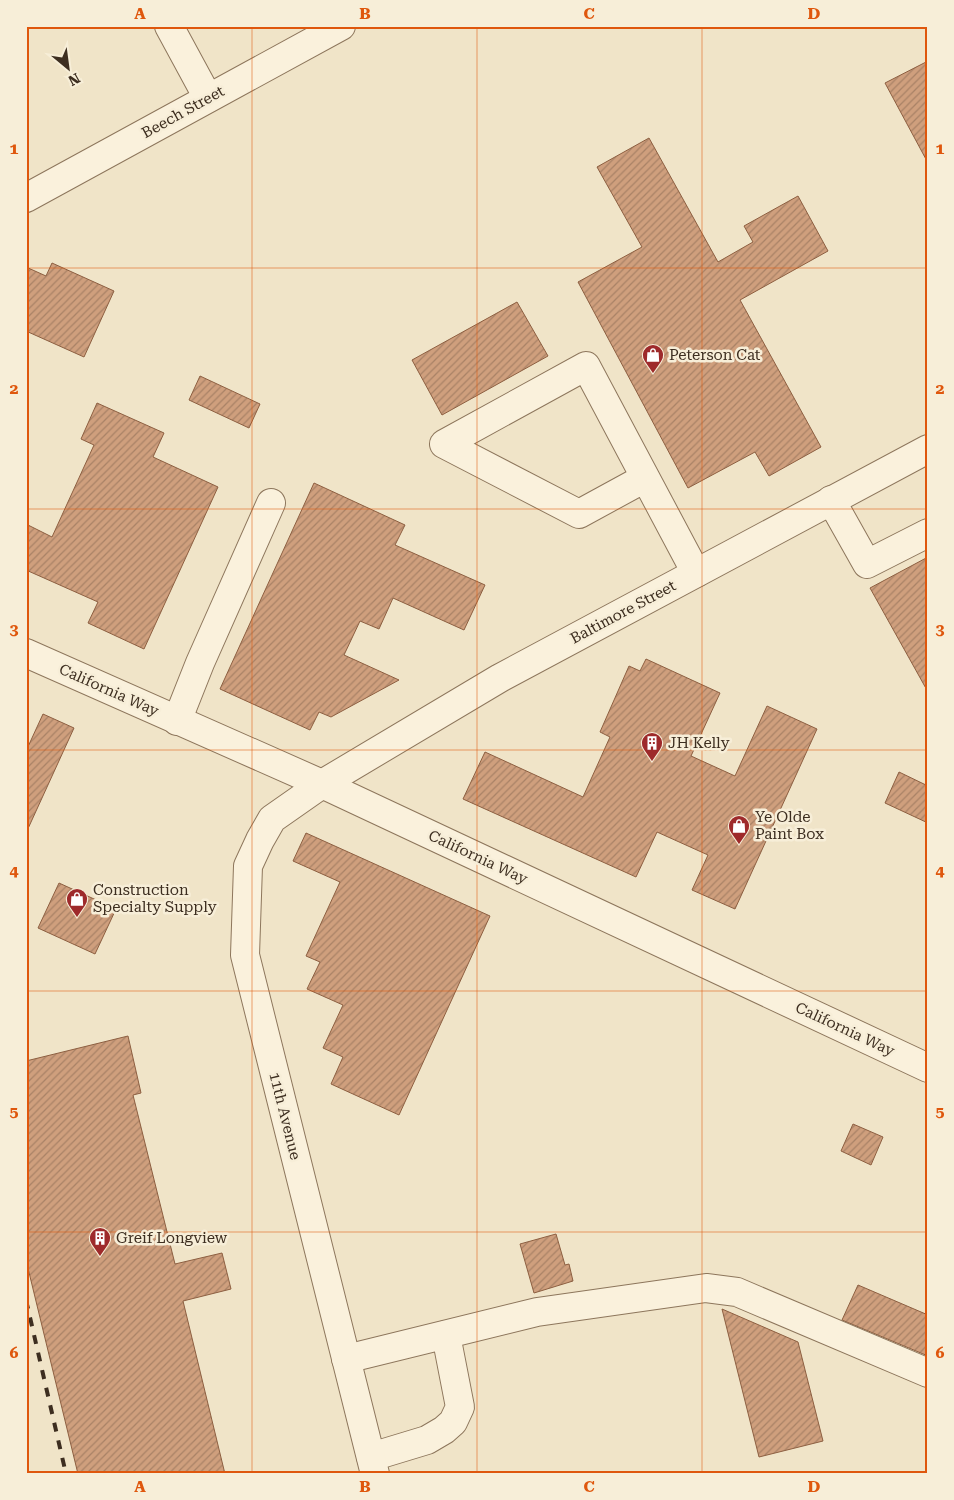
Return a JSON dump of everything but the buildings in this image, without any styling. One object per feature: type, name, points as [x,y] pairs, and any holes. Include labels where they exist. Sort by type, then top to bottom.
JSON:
[{"type":"street","points":[[169,26],[208,98]]},
{"type":"street","name":"Beech Street","points":[[26,198],[341,26]]},
{"type":"street","points":[[645,478],[579,514],[444,444],[586,366],[696,573]]},
{"type":"street","name":"Baltimore Street","points":[[322,784],[500,678],[928,449]]},
{"type":"street","points":[[832,500],[867,564],[928,533]]},
{"type":"street","points":[[177,721],[271,503]]},
{"type":"street","name":"California Way","points":[[26,653],[322,784],[928,1068]]},
{"type":"street","name":"11th Avenue","points":[[322,784],[272,818],[248,866],[245,955],[373,1465]]},
{"type":"street","points":[[346,1359],[536,1312],[706,1288],[738,1292],[928,1373]]},
{"type":"street","points":[[373,1465],[427,1440],[453,1422],[460,1407],[446,1335]]},
{"type":"railway","points":[[26,1300],[66,1474]]},
{"type":"place","name":"Peterson Cat","points":[[653,374]]},
{"type":"place","name":"JH Kelly","points":[[652,762]]},
{"type":"place","name":"Ye Olde Paint Box","points":[[739,845]]},
{"type":"place","name":"Construction Specialty Supply","points":[[77,918]]},
{"type":"place","name":"Greif Longview","points":[[100,1257]]}]
